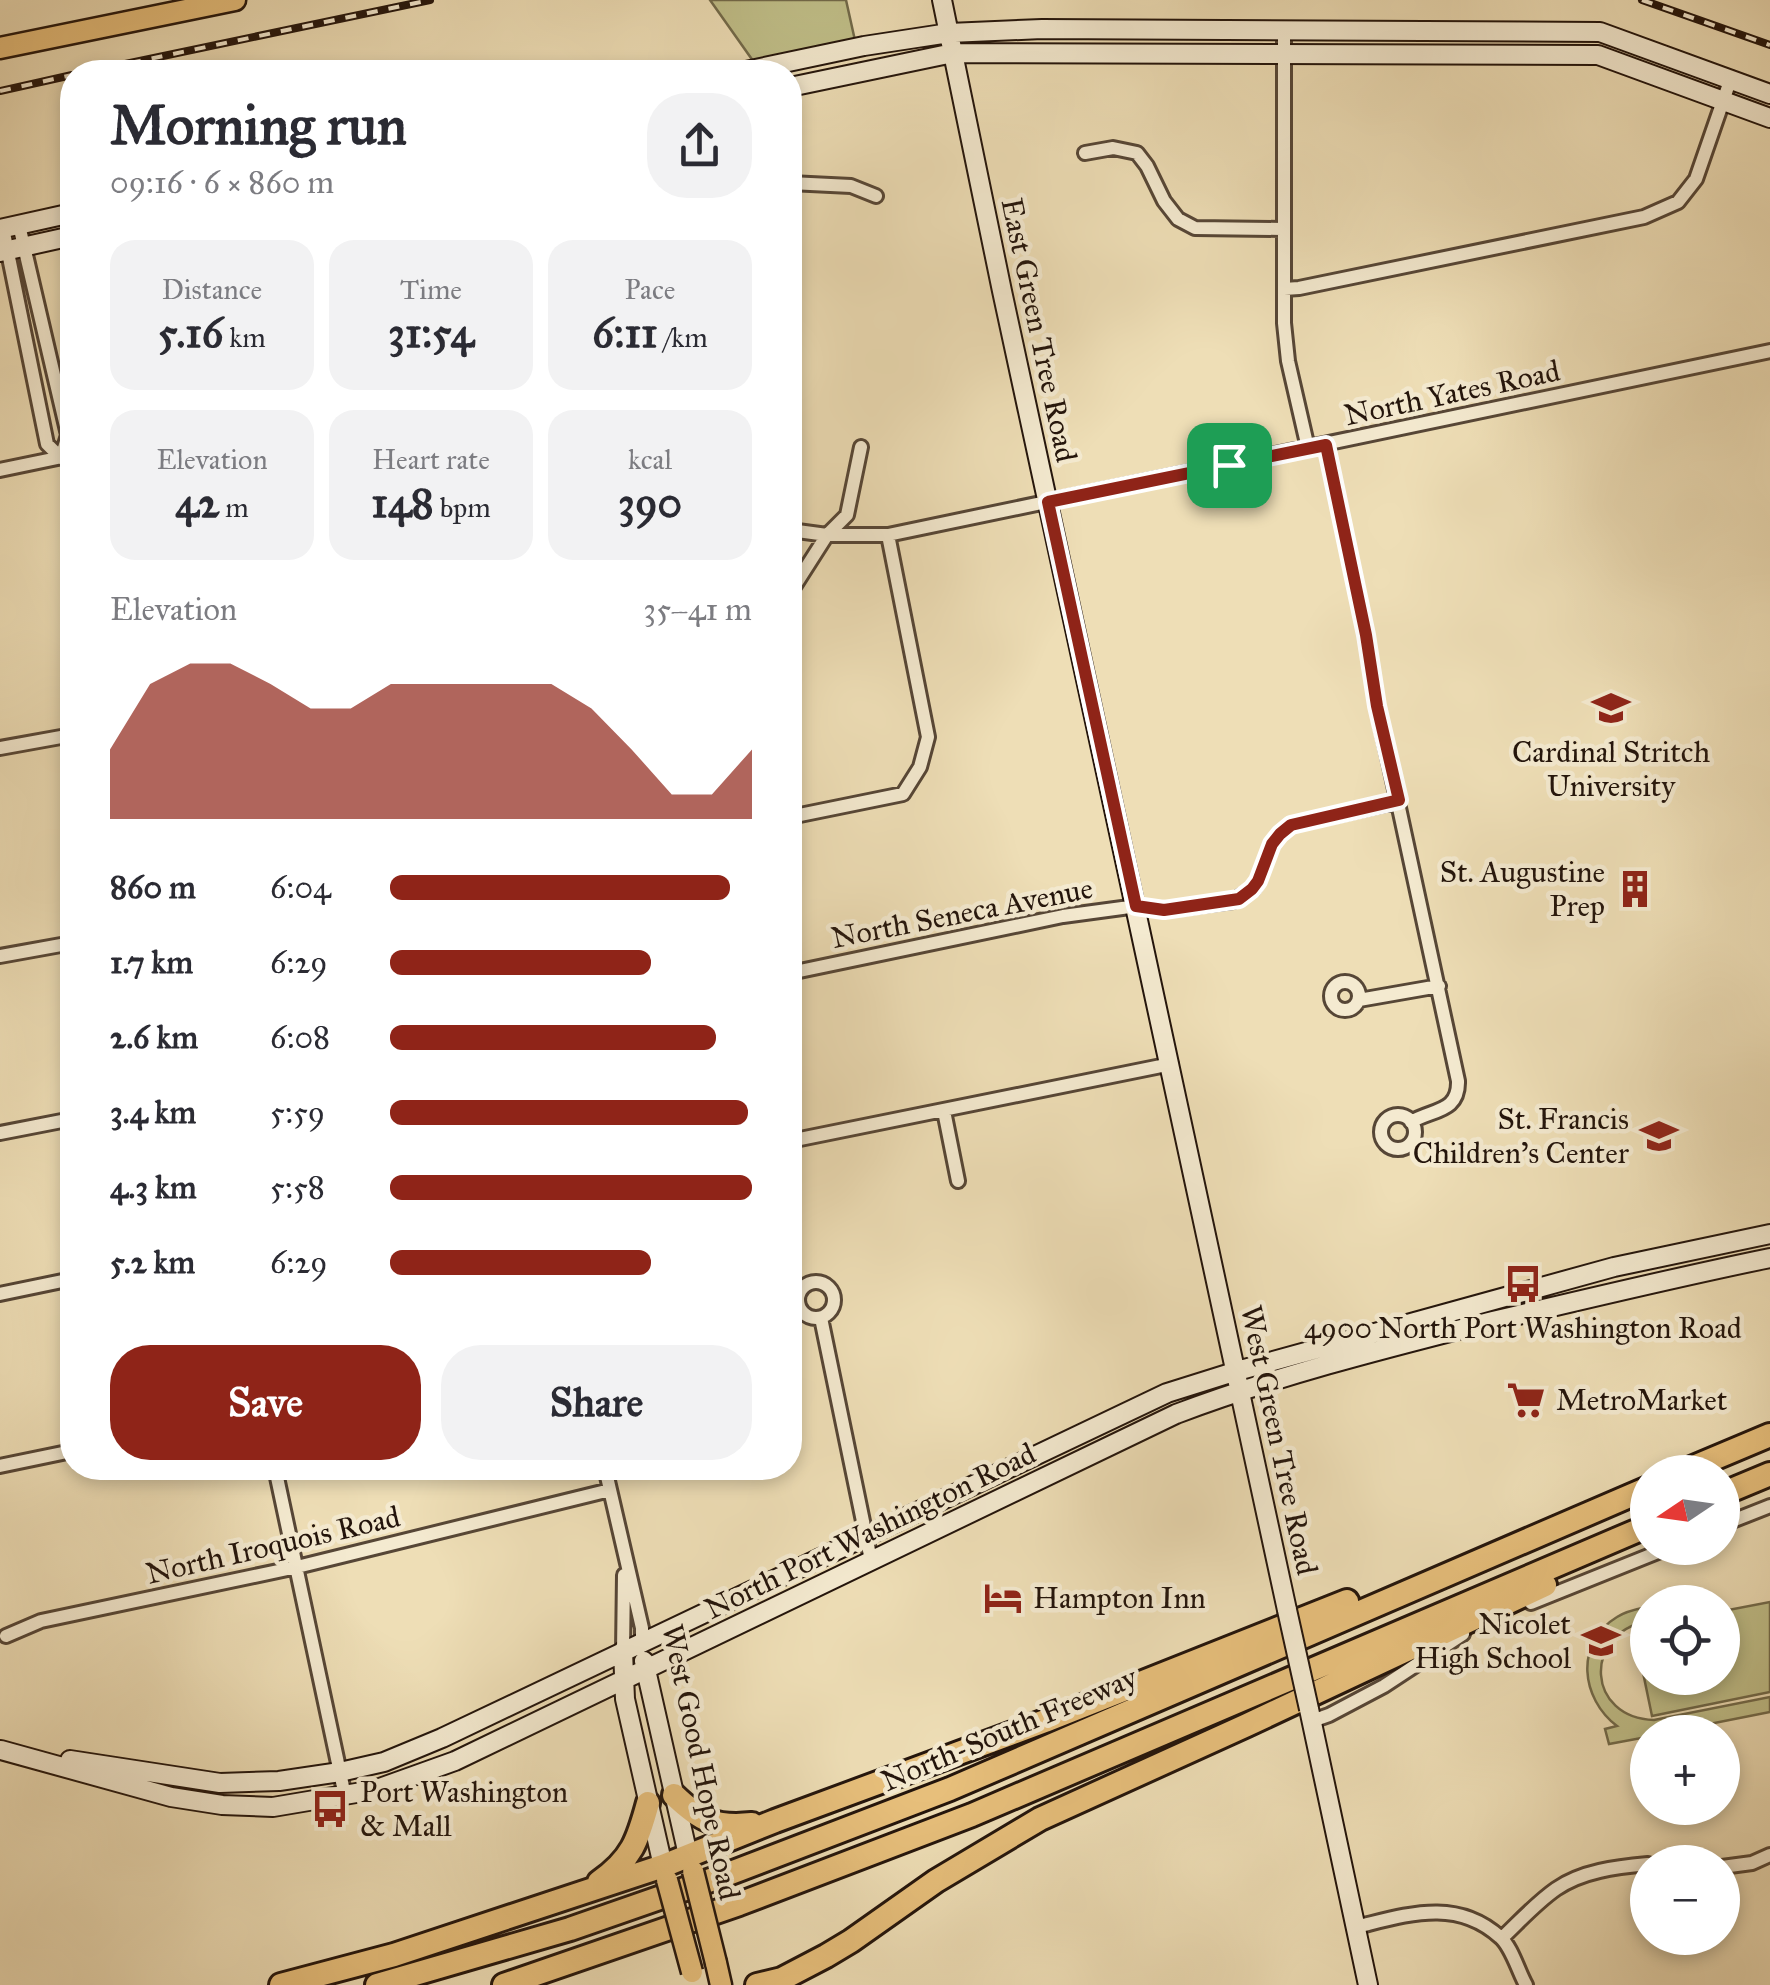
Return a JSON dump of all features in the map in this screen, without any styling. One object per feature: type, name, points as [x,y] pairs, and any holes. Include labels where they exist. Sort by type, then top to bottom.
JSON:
[{"type":"highway","points":[[1721,1455],[1770,1434]]},
{"type":"highway","points":[[1740,1486],[1770,1474]]},
{"type":"highway","name":"North-South Freeway","points":[[378,1985],[570,1929],[950,1790],[1630,1496]]},
{"type":"highway","points":[[281,1985],[394,1954],[582,1893],[665,1873],[775,1820],[1045,1720],[1507,1538],[1562,1524]]},
{"type":"highway","name":"North-South Freeway","points":[[504,1985],[738,1904],[972,1814],[1630,1534]]},
{"type":"highway","points":[[757,1985],[779,1982],[852,1941],[936,1881],[1040,1819],[1592,1563],[1624,1536]]},
{"type":"highway","points":[[674,1794],[696,1817],[728,1826],[775,1820]]},
{"type":"highway","points":[[582,1893],[625,1861],[634,1848],[648,1803]]},
{"type":"main road","points":[[0,48],[203,3],[235,0]]},
{"type":"main road","name":"East Green Tree Road","points":[[942,0],[1136,906]]},
{"type":"main road","points":[[800,60],[949,34],[1042,29],[1600,32],[1770,94]]},
{"type":"main road","points":[[864,46],[870,70]]},
{"type":"main road","points":[[802,84],[953,53],[1598,55],[1770,118]]},
{"type":"main road","points":[[7,227],[60,216]]},
{"type":"main road","points":[[10,249],[60,239]]},
{"type":"main road","name":"West Green Tree Road","points":[[1136,906],[1368,1985]]},
{"type":"main road","name":"North Port Washington Road","points":[[0,1750],[220,1783],[279,1782],[384,1762],[494,1714],[1167,1393],[1614,1267],[1770,1234]]},
{"type":"main road","name":"North Port Washington Road","points":[[0,1750],[154,1793],[222,1805],[273,1807],[374,1790],[420,1776],[504,1737],[1176,1414],[1360,1355],[1641,1284],[1770,1258]]},
{"type":"main road","points":[[1167,1393],[1176,1414]]},
{"type":"main road","points":[[942,1500],[950,1523]]},
{"type":"main road","name":"West Good Hope Road","points":[[642,1642],[644,1670],[720,1985]]},
{"type":"main road","name":"West Good Hope Road","points":[[623,1652],[628,1715],[693,1979]]},
{"type":"main road","points":[[542,1690],[553,1714]]},
{"type":"main road","points":[[494,1714],[504,1737]]},
{"type":"street","points":[[1284,32],[1284,323],[1288,362],[1308,448]]},
{"type":"street","points":[[1284,289],[1644,217],[1678,202],[1696,179],[1731,78]]},
{"type":"street","points":[[1085,153],[1113,148],[1137,153],[1164,201],[1178,219],[1195,228],[1282,229]]},
{"type":"street","points":[[802,184],[851,186],[876,196]]},
{"type":"street","points":[[7,227],[47,444],[60,453]]},
{"type":"street","points":[[10,249],[60,409]]},
{"type":"street","name":"North Yates Road","points":[[802,532],[827,536],[888,535],[1770,351]]},
{"type":"street","points":[[1326,445],[1377,706],[1458,1081],[1454,1100],[1443,1109],[1411,1122]]},
{"type":"street","points":[[802,575],[827,536],[847,515],[862,447]]},
{"type":"street","points":[[0,470],[60,458]]},
{"type":"street","points":[[802,815],[903,794],[920,768],[928,737],[888,535]]},
{"type":"street","points":[[0,748],[60,737]]},
{"type":"street","name":"North Seneca Avenue","points":[[802,970],[1063,916],[1136,906],[1164,910],[1239,899],[1258,881],[1272,844],[1291,825],[1399,800]]},
{"type":"street","points":[[0,956],[60,944]]},
{"type":"street","points":[[1360,1000],[1439,986]]},
{"type":"street","points":[[802,1139],[1171,1064]]},
{"type":"street","points":[[944,1111],[958,1181]]},
{"type":"street","points":[[0,1133],[60,1122]]},
{"type":"street","points":[[0,1294],[60,1282]]},
{"type":"street","points":[[821,1318],[871,1560]]},
{"type":"street","points":[[0,1466],[60,1454]]},
{"type":"street","points":[[279,1480],[345,1796]]},
{"type":"street","name":"West Good Hope Road","points":[[608,1480],[642,1642]]},
{"type":"street","name":"North Iroquois Road","points":[[6,1636],[41,1621],[297,1567],[610,1490]]},
{"type":"street","points":[[1740,1518],[1770,1506]]},
{"type":"street","name":"West Good Hope Road","points":[[623,1652],[624,1552]]},
{"type":"street","points":[[1310,1715],[1374,1692],[1450,1642],[1495,1618],[1630,1563]]},
{"type":"street","points":[[1740,1865],[1770,1855]]},
{"type":"street","points":[[1502,1938],[1555,1890],[1572,1880],[1611,1867],[1630,1865]]},
{"type":"street","points":[[1356,1927],[1424,1911],[1470,1918],[1502,1938],[1526,1985]]},
{"type":"shaded area","points":[[710,0],[846,0],[856,45],[781,60],[752,60]]},
{"type":"shaded area","points":[[1770,1602],[1770,1692],[1652,1715],[1648,1695],[1740,1695],[1740,1608]]},
{"type":"shaded area","points":[[1630,1611],[1630,1627],[1611,1642],[1603,1658],[1601,1675],[1605,1691],[1616,1706],[1630,1715],[1630,1740],[1609,1744],[1605,1729],[1617,1726],[1596,1701],[1587,1671],[1594,1641],[1603,1628]]},
{"type":"shaded area","points":[[1770,1697],[1770,1712],[1740,1718],[1679,1715]]},
{"type":"railway","points":[[144,60],[430,0]]},
{"type":"railway","points":[[1642,0],[1770,45]]},
{"type":"railway","points":[[0,91],[60,78]]},
{"type":"place","name":"Cardinal Stritch University","points":[[1611,708]]},
{"type":"place","name":"St. Augustine Prep","points":[[1635,889]]},
{"type":"place","name":"St. Francis Children's Center","points":[[1659,1136]]},
{"type":"place","name":"4900 North Port Washington Road","points":[[1523,1284]]},
{"type":"place","name":"MetroMarket","points":[[1526,1400]]},
{"type":"place","name":"Hampton Inn","points":[[1003,1598]]},
{"type":"place","name":"Nicolet High School","points":[[1601,1641]]},
{"type":"place","name":"Port Washington & Mall","points":[[330,1809]]},
{"type":"route","points":[[1326,445],[1399,800],[1291,825],[1272,844],[1258,881],[1239,899],[1164,910],[1136,906],[1048,502],[1229,465],[1326,445]]}]
